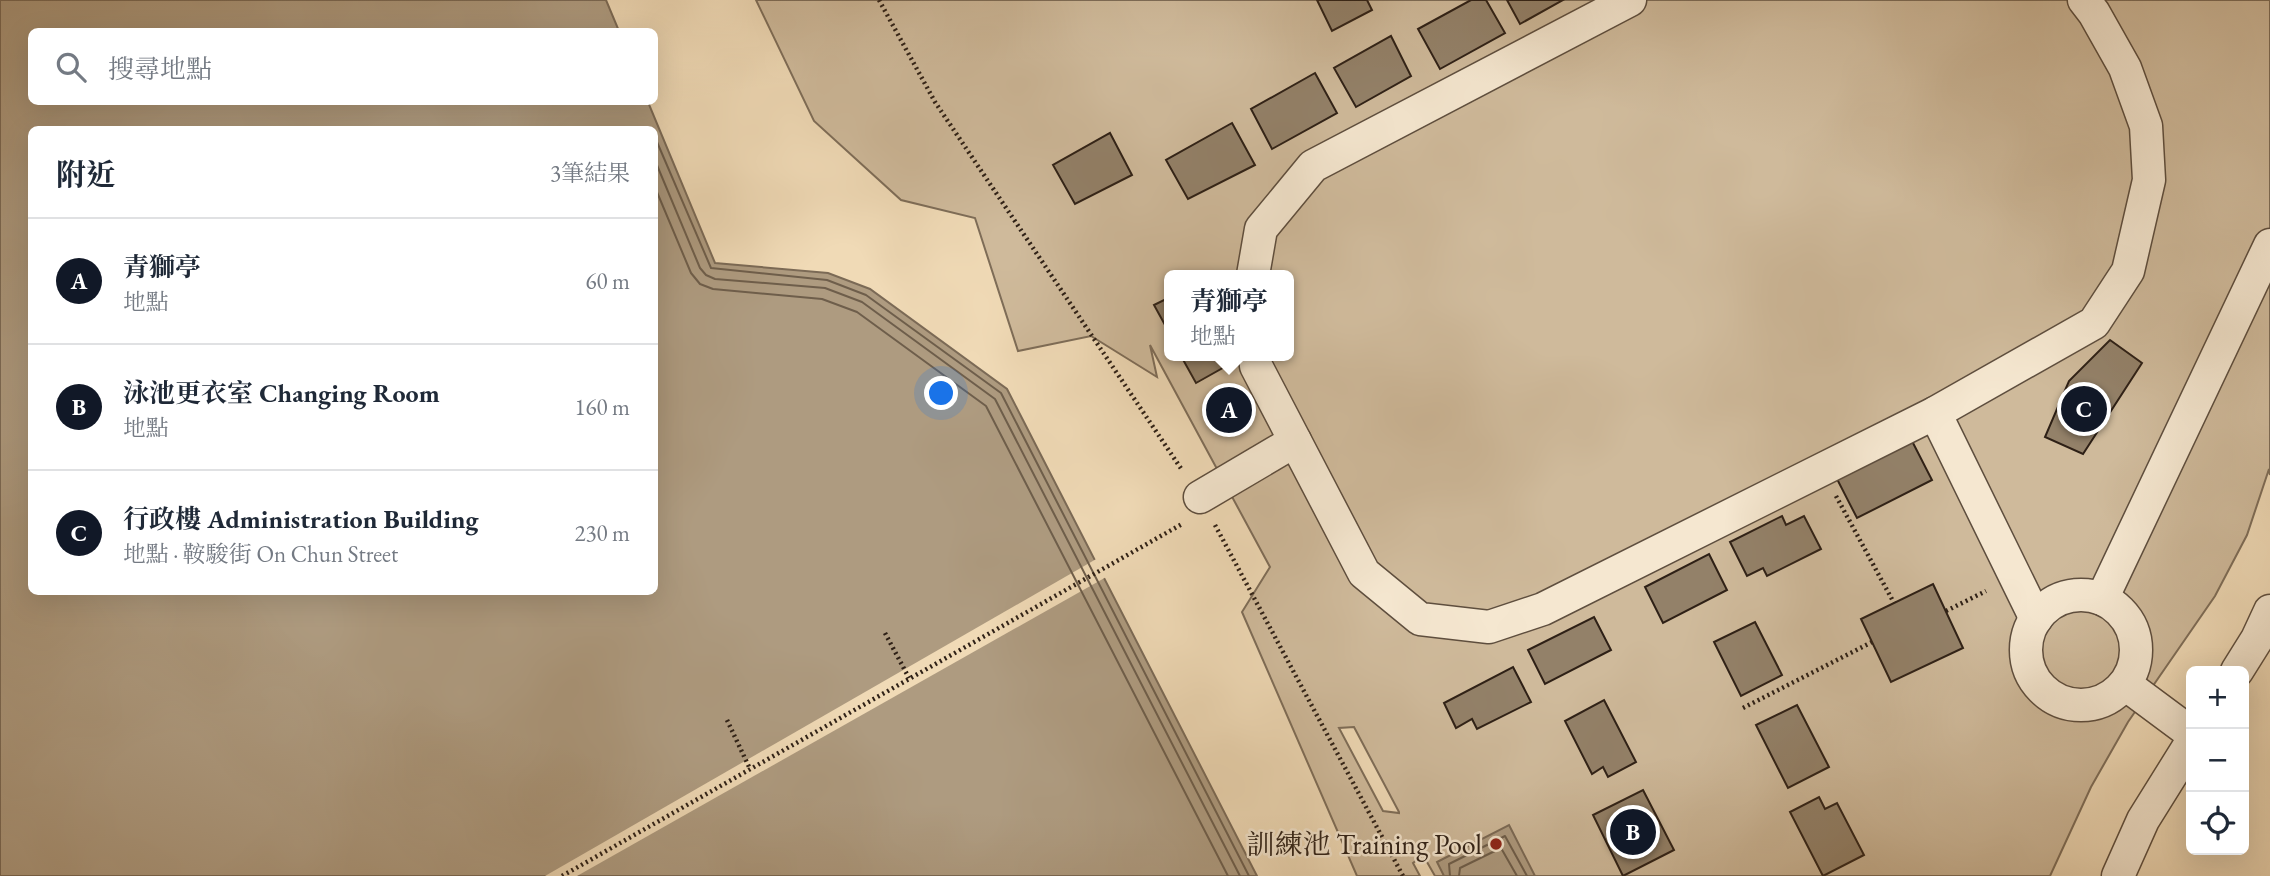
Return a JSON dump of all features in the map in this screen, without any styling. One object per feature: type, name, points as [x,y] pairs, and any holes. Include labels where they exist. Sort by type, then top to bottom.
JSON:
[{"type":"street","points":[[1254,270],[1261,229],[1313,166],[1630,0]]},
{"type":"street","points":[[1256,361],[1364,573],[1420,619],[1489,627],[1543,609],[1935,413],[2094,323],[2128,271],[2149,180],[2146,127],[2124,68],[2084,0]]},
{"type":"street","points":[[2102,599],[2270,245]]},
{"type":"street","points":[[1935,413],[2036,619]]},
{"type":"street","points":[[1204,504],[1295,441]]},
{"type":"street","points":[[2084,595],[2102,599],[2117,608],[2128,620],[2134,636],[2135,661],[2125,684],[2111,697],[2094,704],[2075,705],[2057,700],[2042,689],[2031,673],[2026,655],[2028,636],[2036,619],[2049,606],[2066,597],[2084,595]]},
{"type":"street","points":[[2240,666],[2258,639],[2270,611]]},
{"type":"street","points":[[2125,684],[2186,729]]},
{"type":"street","points":[[2118,876],[2143,820],[2186,751]]},
{"type":"path","points":[[879,0],[935,102],[1204,504],[1403,876]]},
{"type":"path","points":[[1822,470],[1894,603]]},
{"type":"path","points":[[562,876],[909,678],[1204,504]]},
{"type":"path","points":[[1946,611],[2015,577]]},
{"type":"path","points":[[885,633],[909,678]]},
{"type":"path","points":[[1744,708],[1872,642]]},
{"type":"path","points":[[727,720],[750,769]]},
{"type":"shaded area","points":[[756,0],[2270,0],[2270,475],[2269,469],[2247,535],[2215,596],[2128,722],[2091,787],[2050,876],[1435,876],[1423,855],[1413,863],[1420,876],[1357,876],[1242,612],[1270,567],[1150,345],[1157,377],[1091,336],[1018,351],[975,218],[901,200],[814,121]],"holes":[[[1354,727],[1399,812],[1383,811],[1339,728]]]},
{"type":"water","points":[[0,0],[606,0],[618,28],[28,28],[28,105],[649,105],[658,126],[28,126],[28,595],[658,595],[658,126],[715,263],[828,273],[870,289],[1007,389],[1257,876],[0,876]]},
{"type":"water","name":"訓練池 Training Pool","points":[[1509,825],[1535,876],[1444,876],[1437,862]]},
{"type":"pier","points":[[1098,558],[1108,576],[577,876],[545,876]]},
{"type":"building","points":[[1317,0],[1367,0],[1372,10],[1332,31]]},
{"type":"building","points":[[1471,0],[1486,0],[1505,33],[1440,69],[1418,29]]},
{"type":"building","points":[[1507,0],[1563,0],[1520,24]]},
{"type":"building","points":[[1391,36],[1411,76],[1356,107],[1334,68]]},
{"type":"building","points":[[1315,73],[1337,113],[1272,149],[1251,109]]},
{"type":"building","points":[[1232,123],[1255,165],[1188,199],[1166,160]]},
{"type":"building","points":[[1110,133],[1132,175],[1075,204],[1053,165]]},
{"type":"building","points":[[1164,300],[1164,323],[1154,305]]},
{"type":"building","points":[[2110,340],[2142,363],[2083,454],[2045,437],[2069,381]]},
{"type":"building","points":[[1184,361],[1235,361],[1196,383]]},
{"type":"building","points":[[1228,390],[1240,396],[1246,408],[1240,420],[1228,426],[1216,420],[1210,408],[1216,396]]},
{"type":"building","points":[[1912,441],[1932,480],[1857,518],[1837,479]]},
{"type":"building","points":[[1782,516],[1786,525],[1804,516],[1821,549],[1767,576],[1763,568],[1747,576],[1730,542]]},
{"type":"building","points":[[1709,554],[1727,590],[1663,623],[1645,587]]},
{"type":"building","points":[[1933,584],[1963,648],[1891,682],[1861,619]]},
{"type":"building","points":[[1594,617],[1611,650],[1545,684],[1528,650]]},
{"type":"building","points":[[1755,622],[1782,675],[1741,696],[1714,642]]},
{"type":"building","points":[[1513,667],[1531,702],[1477,729],[1472,719],[1456,728],[1444,703]]},
{"type":"building","points":[[1604,700],[1636,762],[1608,777],[1603,767],[1592,774],[1565,721]]},
{"type":"building","points":[[1797,705],[1829,767],[1788,788],[1756,725]]},
{"type":"building","points":[[1643,790],[1674,850],[1623,876],[1593,815]]},
{"type":"building","points":[[1819,797],[1825,809],[1837,803],[1864,855],[1823,876],[1790,812]]},
{"type":"place","name":"行政樓 Administration Building","points":[[2084,409]]},
{"type":"place","name":"青獅亭","points":[[1229,410]]},
{"type":"place","name":"泳池更衣室 Changing Room","points":[[1633,832]]},
{"type":"place","name":"訓練池 Training Pool","points":[[1496,844]]}]
